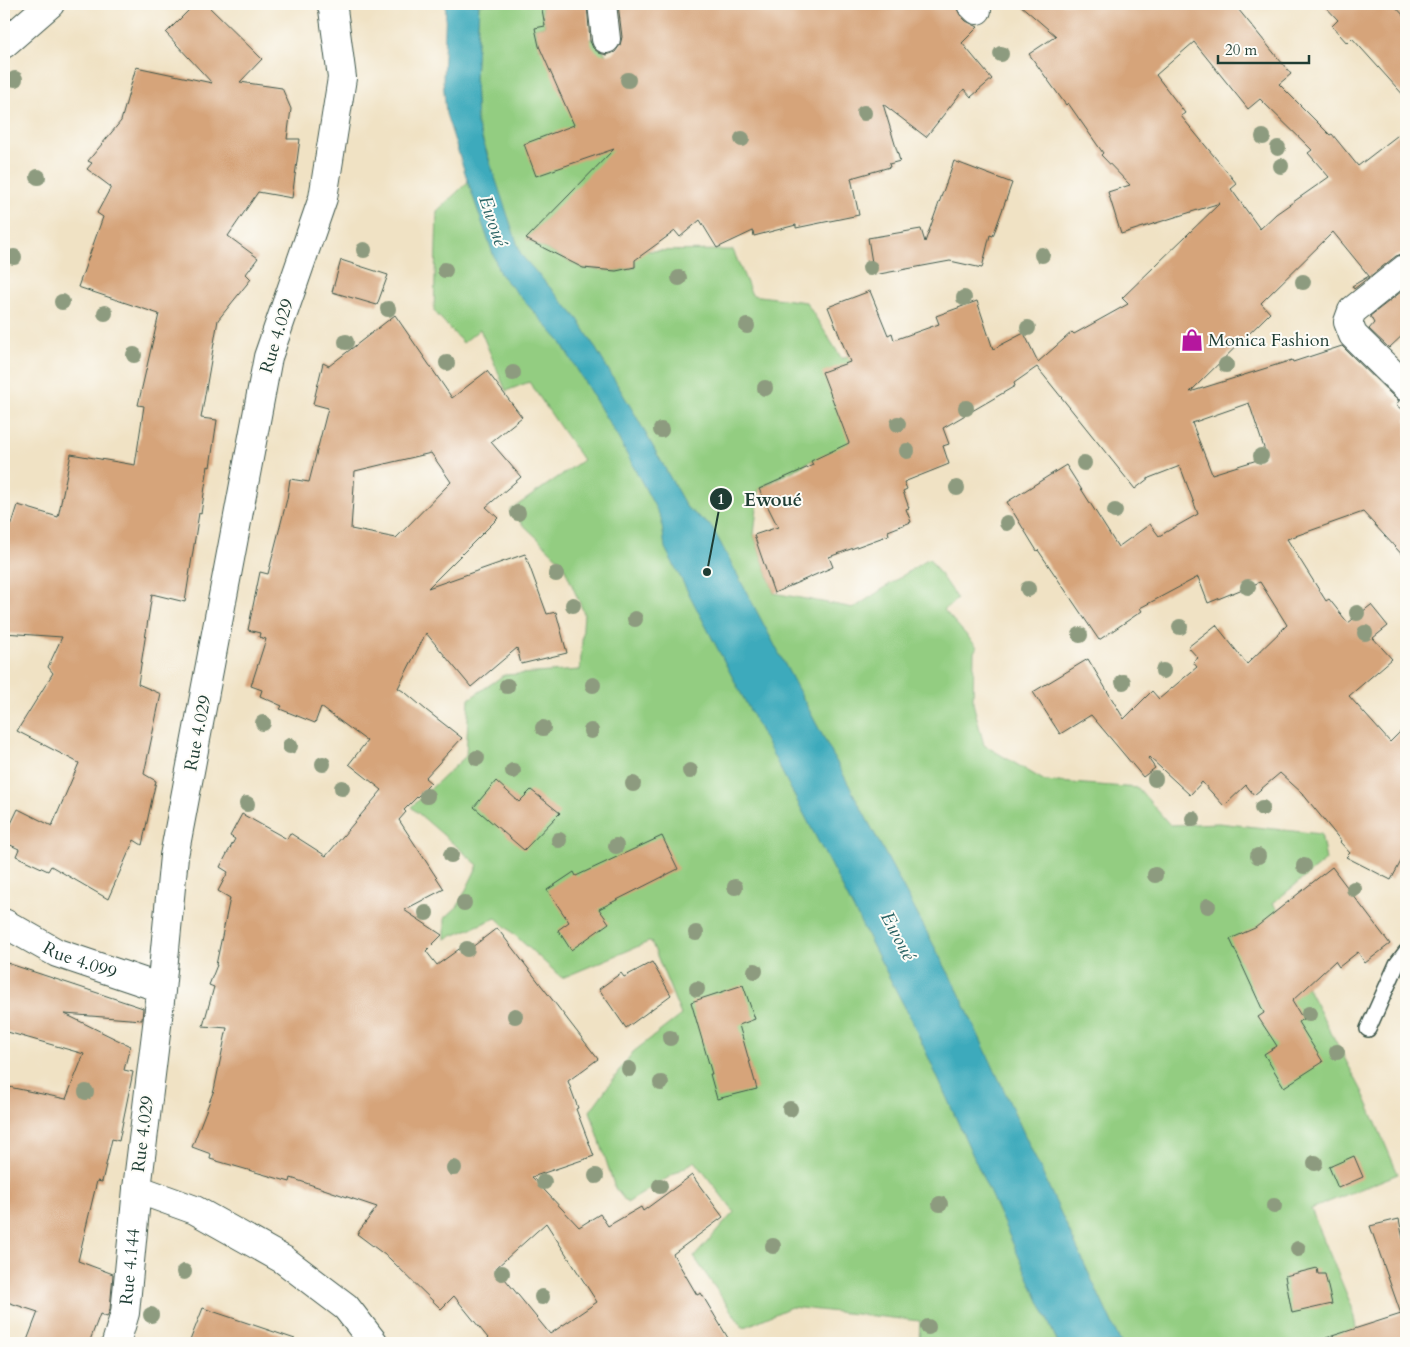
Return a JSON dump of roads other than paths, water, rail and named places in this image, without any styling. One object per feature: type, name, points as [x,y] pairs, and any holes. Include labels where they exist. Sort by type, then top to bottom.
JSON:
[{"type":"street","points":[[4,44],[50,4]]},
{"type":"street","name":"Rue 4.029","points":[[330,4],[342,78],[323,198],[268,357],[174,856],[162,988],[136,1189],[195,1210],[284,1260],[346,1307],[374,1343]]},
{"type":"street","points":[[602,4],[606,39]]},
{"type":"street","points":[[1406,268],[1352,311],[1348,322],[1353,335],[1406,388]]},
{"type":"street","name":"Rue 4.099","points":[[4,923],[57,953],[162,988]]},
{"type":"street","name":"Rue 4.144","points":[[116,1343],[125,1313],[136,1189]]},
{"type":"lane","points":[[1368,1029],[1397,964],[1406,952]]},
{"type":"water","points":[[446,4],[479,4],[475,80],[477,124],[521,255],[578,319],[636,416],[687,508],[712,527],[958,991],[1121,1343],[1058,1343],[911,1019],[665,548],[661,518],[617,436],[560,341],[500,274],[446,114],[443,80]]},
{"type":"place","name":"Monica Fashion","points":[[1192,340]]},
{"type":"place","name":"Ewoué","points":[[707,572]]}]
